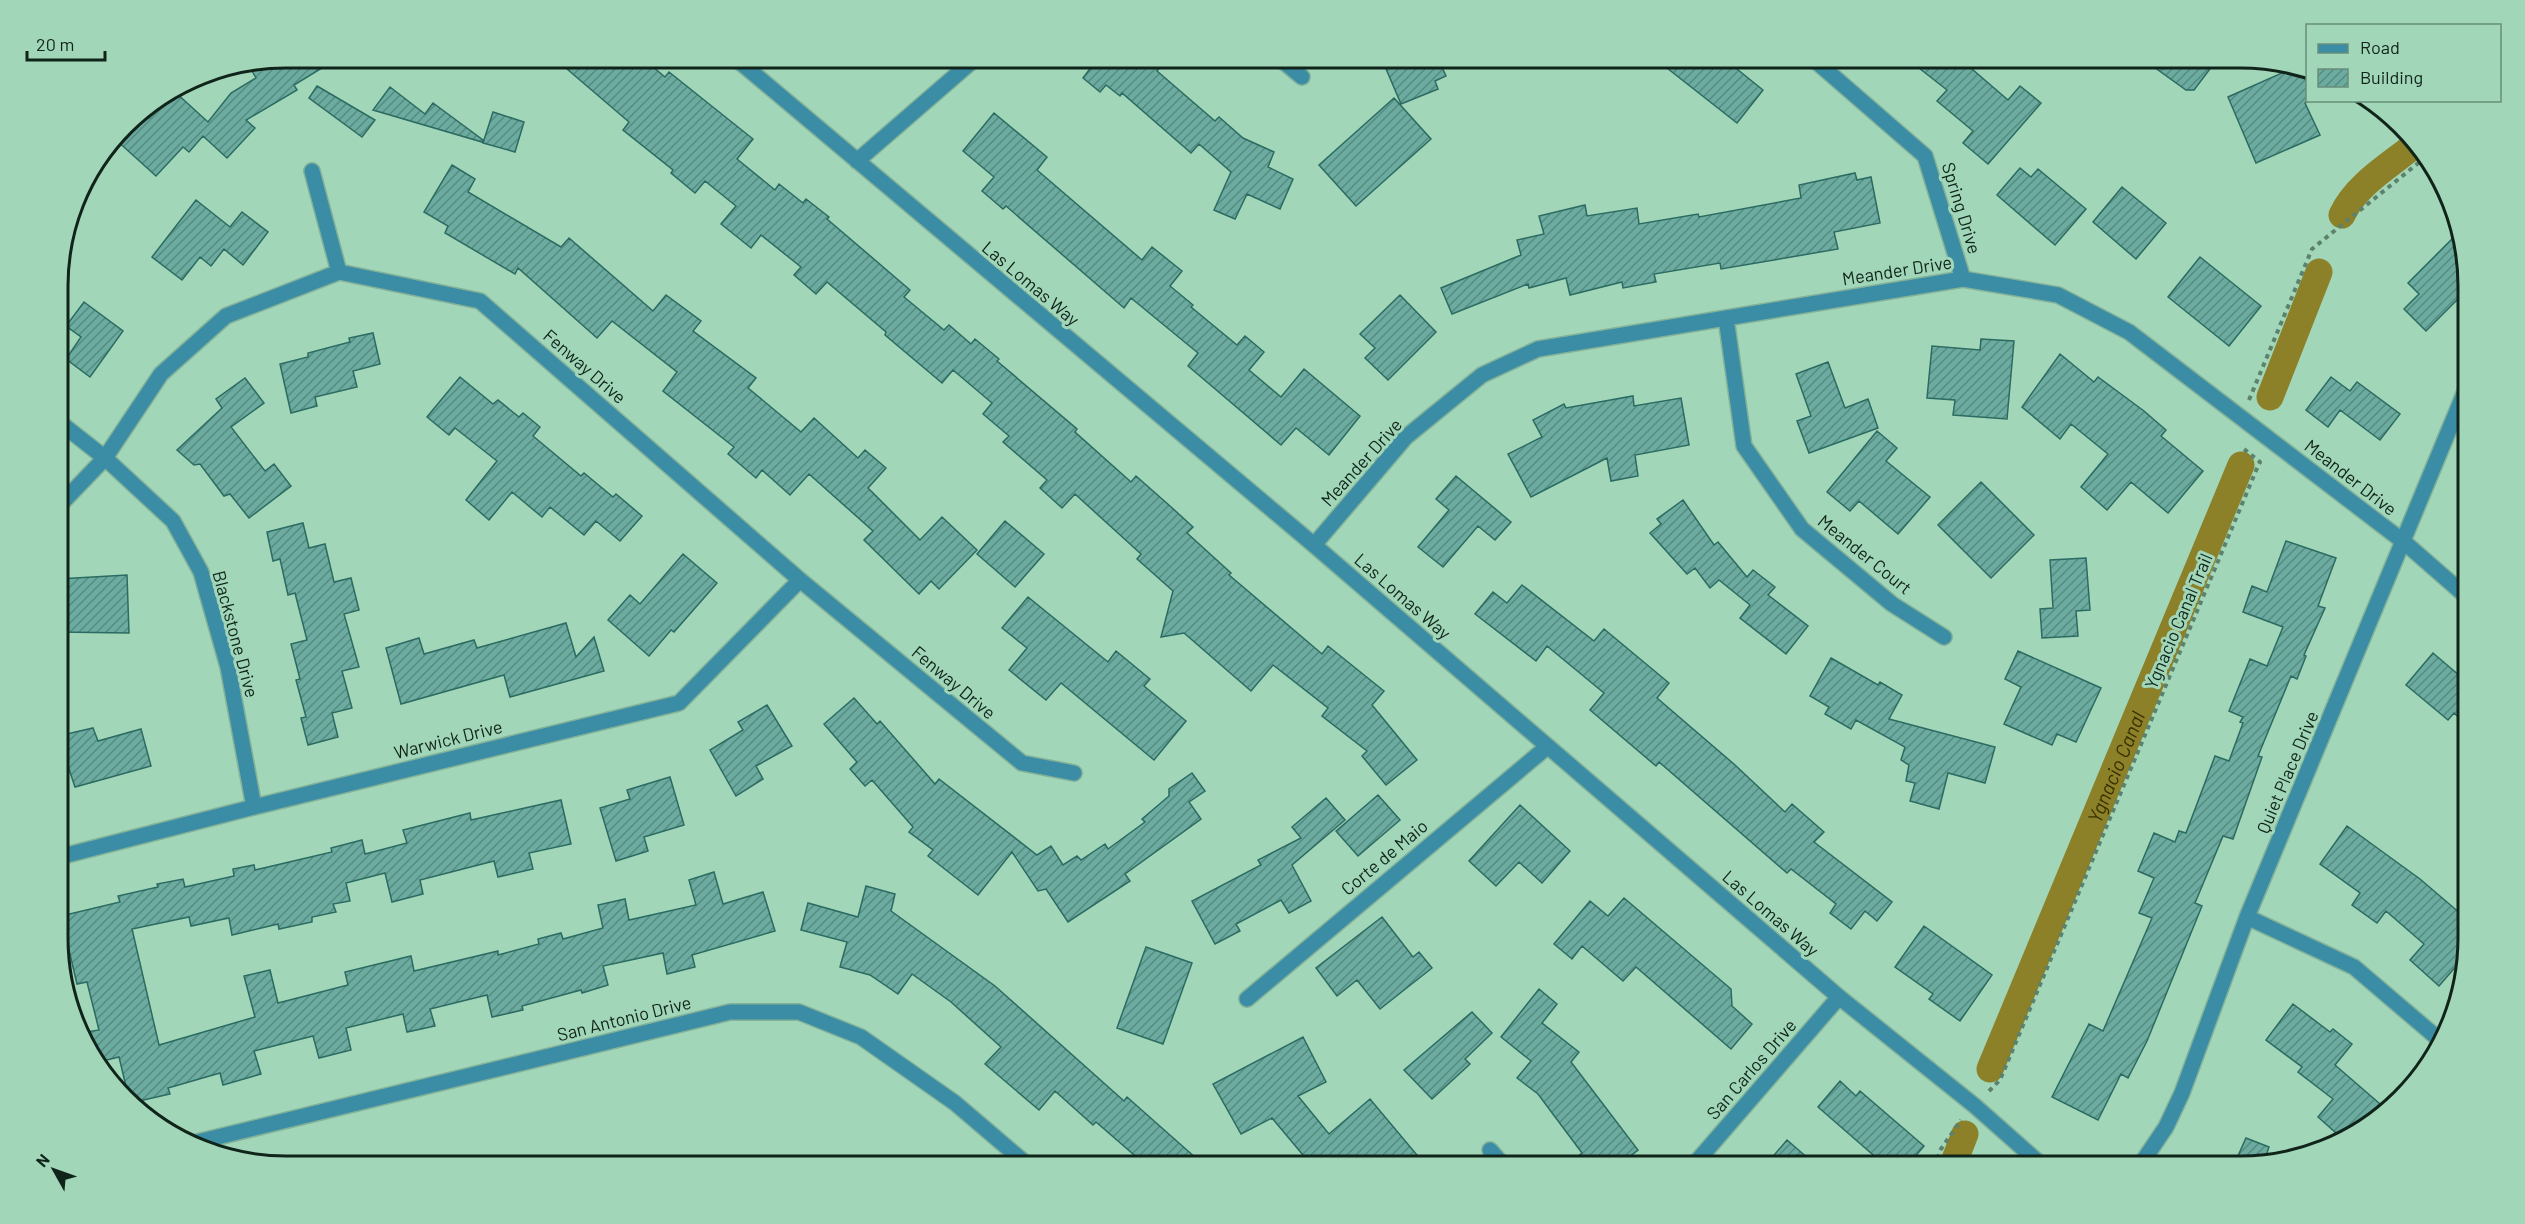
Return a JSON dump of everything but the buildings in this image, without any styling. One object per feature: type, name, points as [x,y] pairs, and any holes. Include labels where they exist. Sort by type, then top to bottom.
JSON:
[{"type":"street","name":"Las Lomas Way","points":[[747,68],[1314,545],[1839,997],[1975,1106],[2032,1156]]},
{"type":"street","points":[[857,161],[964,68]]},
{"type":"street","points":[[1291,68],[1302,77]]},
{"type":"street","name":"Spring Drive","points":[[1824,68],[1925,156],[1964,279]]},
{"type":"street","points":[[68,497],[105,458],[161,374],[226,316],[339,272],[312,171]]},
{"type":"street","name":"Fenway Drive","points":[[339,272],[480,301],[800,579],[1022,763],[1074,773]]},
{"type":"street","name":"Meander Drive","points":[[1314,545],[1406,437],[1482,375],[1538,349],[1964,279],[2058,296],[2128,332],[2404,543],[2458,589]]},
{"type":"street","name":"Meander Court","points":[[1726,318],[1744,446],[1802,528],[1892,604],[1944,636]]},
{"type":"street","name":"Quiet Place Drive","points":[[2146,1156],[2166,1127],[2182,1093],[2247,916],[2458,409]]},
{"type":"street","name":"Blackstone Drive","points":[[68,429],[105,458],[173,521],[201,572],[228,667],[254,807]]},
{"type":"street","name":"Warwick Drive","points":[[68,855],[679,703],[800,579]]},
{"type":"street","name":"Corte de Maio","points":[[1247,999],[1547,747]]},
{"type":"street","points":[[2247,916],[2354,967],[2435,1036]]},
{"type":"street","name":"San Carlos Drive","points":[[1702,1156],[1839,997]]},
{"type":"street","name":"San Antonio Drive","points":[[203,1141],[730,1012],[799,1012],[861,1037],[954,1103],[1017,1156]]},
{"type":"street","points":[[1490,1150],[1495,1156]]},
{"type":"path","points":[[2242,417],[2312,249],[2419,162]]},
{"type":"path","name":"Ygnacio Canal Trail","points":[[1940,1156],[1955,1125],[2000,1080],[2260,462],[2243,448]]},
{"type":"waterway","name":"Ygnacio Canal","points":[[2342,215],[2365,184],[2409,149]]},
{"type":"waterway","name":"Ygnacio Canal","points":[[2270,397],[2319,272]]},
{"type":"waterway","name":"Ygnacio Canal","points":[[1990,1069],[2241,465]]},
{"type":"waterway","name":"Ygnacio Canal","points":[[1956,1156],[1965,1134]]}]
